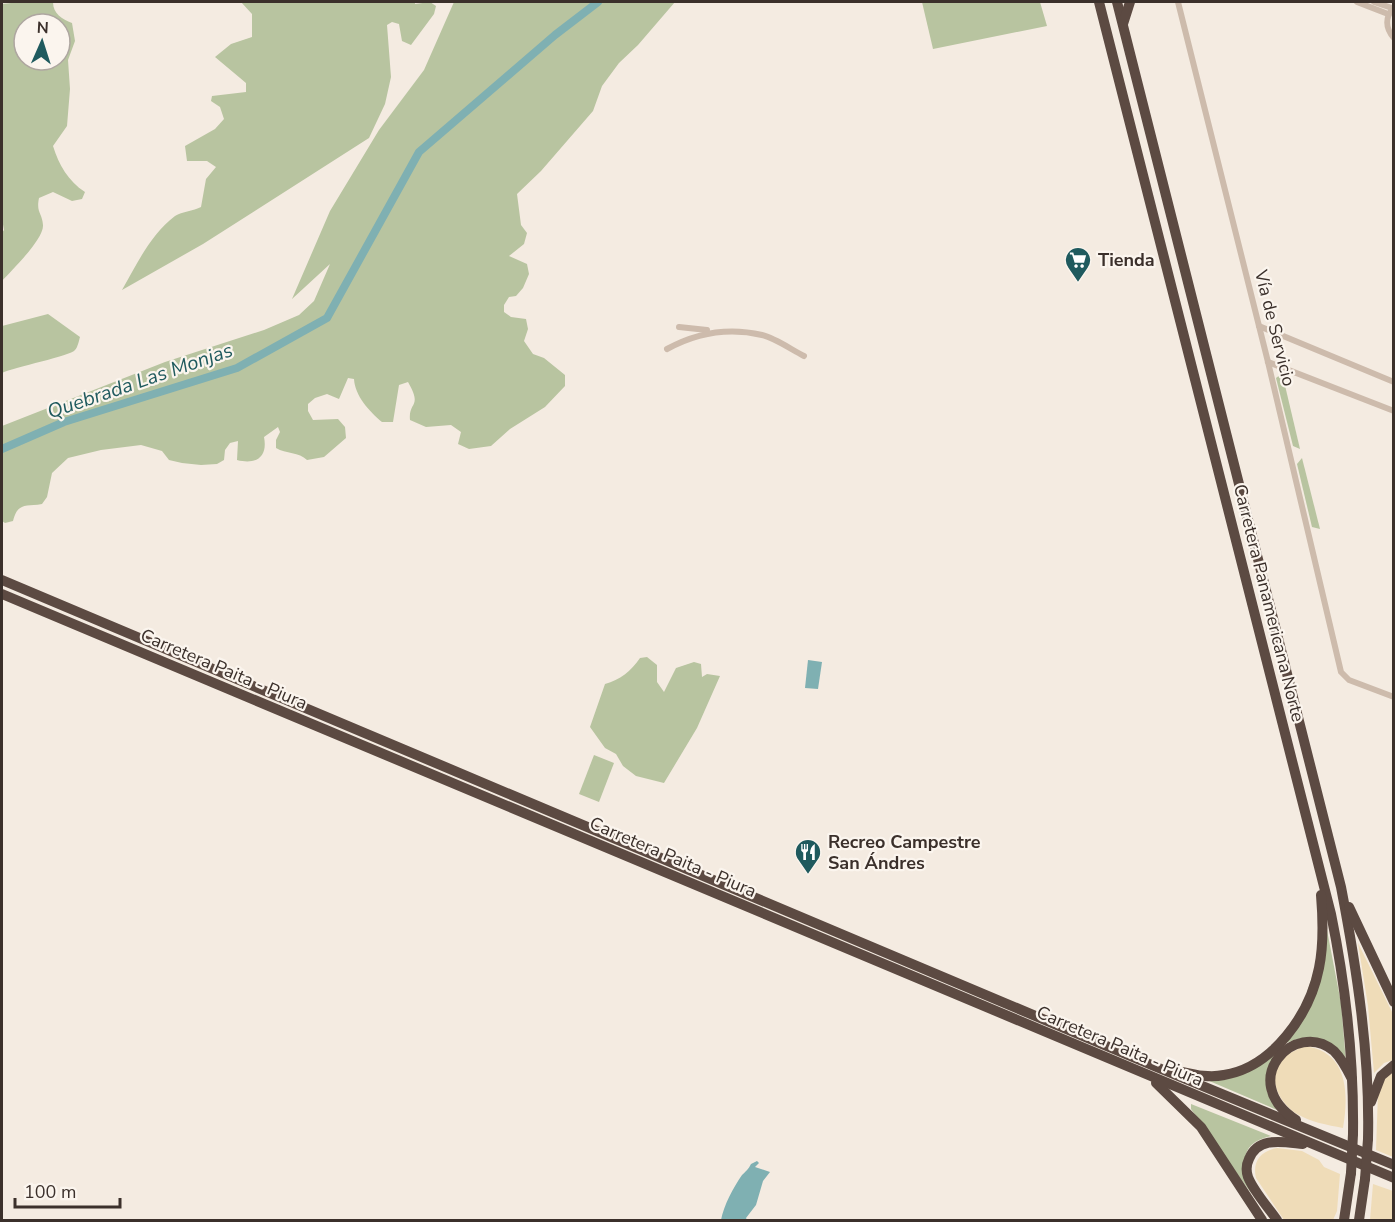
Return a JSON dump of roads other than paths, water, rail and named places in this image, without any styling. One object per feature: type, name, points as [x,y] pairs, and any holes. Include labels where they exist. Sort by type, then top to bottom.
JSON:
[{"type":"highway","name":"Carretera Panamericana Norte","points":[[1099,2],[1319,865],[1341,964],[1354,1084],[1351,1173],[1344,1220]]},
{"type":"highway","name":"Carretera Panamericana Norte","points":[[1117,2],[1341,887],[1361,1002],[1369,1108],[1365,1179],[1359,1221]]},
{"type":"highway","points":[[1122,24],[1130,2]]},
{"type":"highway","points":[[1131,127],[1147,122]]},
{"type":"highway","points":[[1241,560],[1257,555]]},
{"type":"highway","name":"Carretera Paita - Piura","points":[[2,580],[1150,1070],[1394,1178]]},
{"type":"highway","name":"Carretera Paita - Piura","points":[[2,594],[1150,1070],[1314,1132]]},
{"type":"highway","points":[[1150,1070],[1205,1076],[1233,1073],[1250,1066],[1268,1054],[1292,1029],[1310,997],[1320,967],[1323,944],[1319,865]]},
{"type":"highway","points":[[1341,887],[1366,946],[1394,1002]]},
{"type":"highway","points":[[1354,1084],[1341,1059],[1326,1046],[1310,1042],[1300,1043],[1286,1050],[1273,1068],[1270,1078],[1273,1096],[1288,1115],[1314,1132],[1394,1165]]},
{"type":"highway","points":[[1369,1108],[1381,1076],[1394,1065]]},
{"type":"highway","points":[[1150,1070],[1201,1127],[1262,1221]]},
{"type":"highway","points":[[1277,1221],[1249,1178],[1247,1166],[1250,1155],[1258,1147],[1269,1142],[1315,1145]]},
{"type":"highway","points":[[1363,1197],[1366,1221]]},
{"type":"street","name":"Vía de Servicio","points":[[1178,2],[1268,362],[1343,676],[1394,697]]},
{"type":"street","points":[[1361,2],[1391,10]]},
{"type":"street","points":[[1374,2],[1391,10]]},
{"type":"street","points":[[1391,10],[1387,26],[1394,38]]},
{"type":"street","points":[[1259,326],[1394,382]]},
{"type":"street","points":[[679,327],[763,335],[804,356]]},
{"type":"street","points":[[667,349],[693,336],[716,332]]},
{"type":"street","points":[[1268,362],[1394,411]]},
{"type":"water","points":[[808,660],[822,662],[818,689],[805,688]]},
{"type":"water","points":[[757,1161],[759,1163],[755,1167],[770,1172],[763,1181],[756,1205],[746,1218],[747,1220],[721,1220],[735,1185],[751,1164]]},
{"type":"waterway","name":"Quebrada Las Monjas","points":[[2,449],[64,422],[237,368],[327,318],[419,152],[555,35],[598,2]]},
{"type":"place","name":"Tienda","points":[[1078,283]]},
{"type":"place","name":"Recreo Campestre San Ándres","points":[[808,875]]}]
